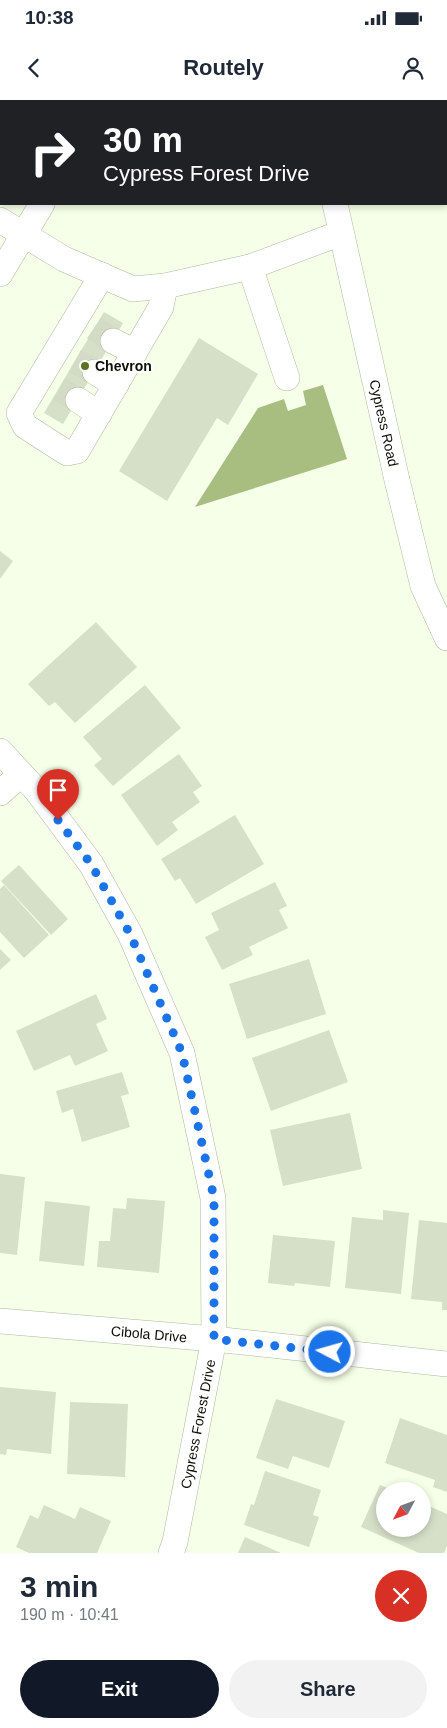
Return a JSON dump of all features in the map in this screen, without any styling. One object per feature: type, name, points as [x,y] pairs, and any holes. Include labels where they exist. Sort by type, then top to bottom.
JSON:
[{"type":"street","points":[[0,274],[41,205]]},
{"type":"street","name":"Cypress Road","points":[[335,205],[397,480],[423,586],[447,638]]},
{"type":"street","points":[[0,220],[64,259],[133,289],[165,286],[250,267],[341,233]]},
{"type":"street","points":[[250,267],[287,378]]},
{"type":"street","points":[[102,276],[95,329],[76,361],[59,388],[19,413],[26,426],[67,454],[77,451],[162,307],[165,286]]},
{"type":"street","points":[[95,329],[135,352]]},
{"type":"street","points":[[76,361],[116,385]]},
{"type":"street","points":[[59,388],[99,414]]},
{"type":"street","name":"Cypress Forest Drive","points":[[0,751],[20,775],[37,791],[91,864],[130,934],[182,1053],[214,1198],[214,1339],[175,1542],[171,1553]]},
{"type":"street","points":[[0,793],[20,775]]},
{"type":"street","name":"Cibola Drive","points":[[0,1321],[214,1339],[447,1364]]},
{"type":"shaded area","points":[[323,385],[347,459],[195,507],[258,408],[284,399],[288,411],[306,405],[303,391]]},
{"type":"building","name":"Chevron","points":[[104,312],[123,323],[63,424],[44,413]]},
{"type":"building","points":[[199,338],[258,374],[228,425],[217,418],[167,501],[119,471]]},
{"type":"building","points":[[0,551],[13,561],[0,579]]},
{"type":"building","points":[[96,622],[137,667],[75,723],[55,702],[49,706],[28,684]]},
{"type":"building","points":[[145,685],[181,728],[113,786],[94,765],[102,759],[83,737]]},
{"type":"building","points":[[179,754],[202,786],[193,792],[200,802],[172,822],[178,830],[157,846],[121,795]]},
{"type":"building","points":[[235,815],[264,864],[196,904],[180,878],[175,881],[161,859]]},
{"type":"building","points":[[19,865],[68,919],[51,935],[1,881]]},
{"type":"building","points":[[275,882],[287,906],[279,910],[288,928],[249,947],[253,955],[222,970],[205,937],[219,930],[211,913]]},
{"type":"building","points":[[4,885],[49,935],[24,958],[0,932],[0,889]]},
{"type":"building","points":[[0,949],[11,960],[0,970]]},
{"type":"building","points":[[309,959],[326,1014],[247,1039],[229,984]]},
{"type":"building","points":[[96,994],[107,1019],[96,1024],[108,1051],[75,1066],[70,1055],[34,1071],[16,1031]]},
{"type":"building","points":[[329,1030],[348,1082],[271,1111],[252,1058]]},
{"type":"building","points":[[122,1072],[129,1094],[121,1096],[130,1127],[82,1142],[73,1109],[62,1113],[56,1091]]},
{"type":"building","points":[[350,1113],[362,1169],[283,1186],[270,1130]]},
{"type":"building","points":[[0,1174],[25,1177],[17,1255],[0,1253]]},
{"type":"building","points":[[127,1198],[165,1201],[159,1273],[97,1267],[99,1241],[110,1241],[113,1208],[126,1209]]},
{"type":"building","points":[[45,1201],[90,1206],[84,1266],[39,1261]]},
{"type":"building","points":[[383,1210],[409,1213],[401,1294],[345,1288],[352,1217],[383,1220]]},
{"type":"building","points":[[419,1220],[447,1223],[447,1310],[442,1310],[442,1302],[411,1299]]},
{"type":"building","points":[[273,1235],[335,1241],[330,1287],[295,1283],[294,1286],[268,1283]]},
{"type":"building","points":[[0,1387],[56,1392],[51,1454],[7,1449],[6,1455],[0,1454]]},
{"type":"building","points":[[276,1399],[345,1421],[329,1468],[293,1456],[288,1469],[256,1458]]},
{"type":"building","points":[[70,1402],[128,1404],[125,1477],[67,1474]]},
{"type":"building","points":[[400,1418],[447,1435],[447,1492],[433,1487],[435,1480],[385,1463]]},
{"type":"building","points":[[265,1471],[321,1490],[313,1515],[319,1517],[309,1547],[244,1525],[251,1504],[254,1505]]},
{"type":"building","points":[[376,1494],[376,1534],[361,1527]]},
{"type":"building","points":[[44,1505],[75,1519],[80,1507],[111,1521],[97,1553],[29,1553],[16,1547],[30,1515],[38,1519]]},
{"type":"building","points":[[431,1507],[447,1514],[447,1546],[444,1553],[419,1553],[386,1538],[431,1538]]},
{"type":"building","points":[[245,1537],[281,1553],[238,1553]]},
{"type":"tunnel","points":[[94,328],[113,341]]},
{"type":"tunnel","points":[[75,361],[95,372]]},
{"type":"tunnel","points":[[59,389],[78,400]]},
{"type":"place","name":"Chevron","points":[[85,366]]},
{"type":"route","points":[[58,820],[91,864],[130,934],[182,1053],[214,1198],[214,1339],[330,1352]]}]
